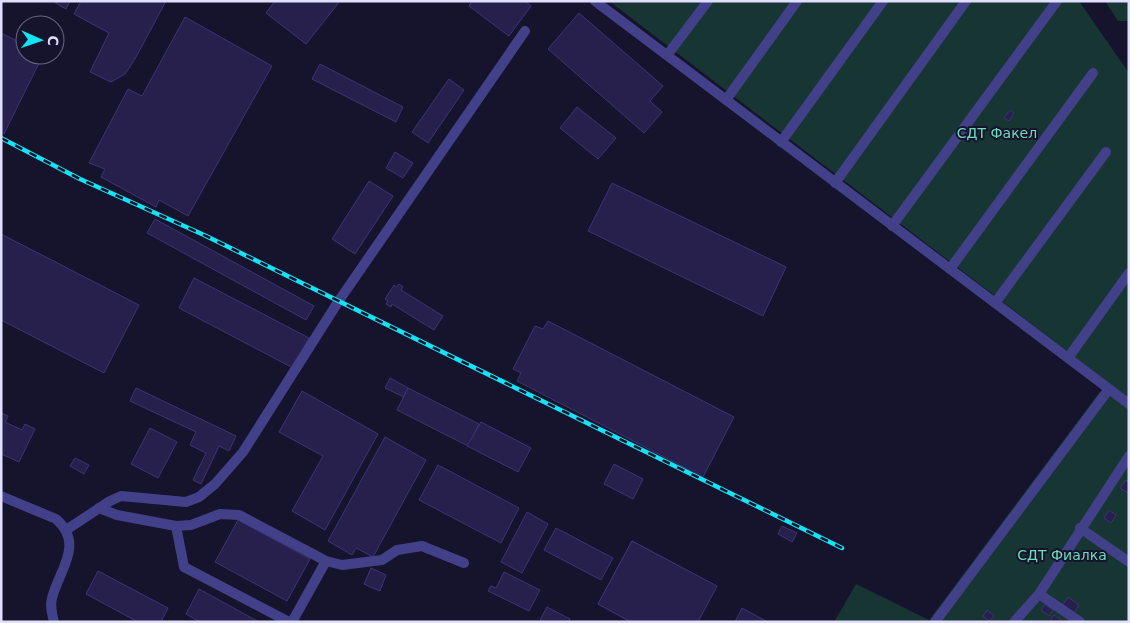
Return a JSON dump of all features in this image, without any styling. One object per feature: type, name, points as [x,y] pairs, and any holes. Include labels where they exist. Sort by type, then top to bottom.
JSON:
[{"type":"street","points":[[595,1],[668,54],[835,183],[1129,404]]},
{"type":"street","points":[[668,54],[708,1]]},
{"type":"street","points":[[726,100],[797,1]]},
{"type":"street","points":[[781,142],[883,1]]},
{"type":"street","points":[[835,183],[966,1]]},
{"type":"street","points":[[892,226],[1057,1]]},
{"type":"street","points":[[66,530],[121,496],[186,502],[199,497],[215,484],[243,452],[338,302],[525,31]]},
{"type":"street","points":[[950,269],[1093,73]]},
{"type":"street","points":[[995,303],[1106,152]]},
{"type":"street","points":[[1068,358],[1129,273]]},
{"type":"street","points":[[934,622],[1109,389]]},
{"type":"street","points":[[1014,622],[1039,594],[1080,528],[1126,468],[1129,456]]},
{"type":"street","points":[[1,496],[56,519],[66,530],[70,550],[51,600],[54,622]]},
{"type":"street","points":[[99,508],[117,515],[176,526],[190,525],[220,514],[238,515],[326,561],[342,564],[382,560],[397,550],[422,546],[464,563]]},
{"type":"street","points":[[176,526],[184,567],[291,622],[326,561]]},
{"type":"street","points":[[1080,528],[1129,562]]},
{"type":"street","points":[[1039,594],[1080,622]]},
{"type":"green space","name":"СДТ Факел","points":[[609,1],[1079,1],[1129,73],[1129,622],[834,622],[856,584],[929,620],[1099,393],[1114,387]]},
{"type":"green space","points":[[1105,1],[1129,1],[1129,21],[1118,21]]},
{"type":"building","points":[[52,1],[70,1],[66,9]]},
{"type":"building","points":[[81,1],[166,1],[125,74],[111,82],[90,72],[109,33],[74,14]]},
{"type":"building","points":[[275,1],[340,1],[306,44],[266,13]]},
{"type":"building","points":[[472,1],[525,1],[531,6],[509,36],[469,6]]},
{"type":"building","points":[[579,13],[663,86],[650,101],[662,112],[644,133],[548,49]]},
{"type":"building","points":[[185,17],[272,66],[188,216],[159,200],[156,207],[101,177],[105,169],[89,163],[128,89],[142,96]]},
{"type":"building","points":[[1,33],[15,40],[15,65],[38,65],[4,134],[1,132]]},
{"type":"building","points":[[320,64],[403,107],[396,122],[312,79]]},
{"type":"building","points":[[449,79],[464,90],[428,143],[412,132]]},
{"type":"building","points":[[577,107],[616,138],[598,159],[560,128]]},
{"type":"building","points":[[1010,110],[1014,113],[1009,121],[1004,118]]},
{"type":"building","points":[[395,152],[413,163],[403,178],[386,168]]},
{"type":"building","points":[[369,181],[393,196],[355,254],[332,239]]},
{"type":"building","points":[[612,183],[786,267],[763,316],[588,231]]},
{"type":"building","points":[[155,219],[314,306],[306,320],[147,233]]},
{"type":"building","points":[[1,234],[139,305],[104,373],[1,320]]},
{"type":"building","points":[[194,278],[309,338],[293,368],[179,308]]},
{"type":"building","points":[[399,284],[403,287],[401,290],[443,316],[434,330],[392,304],[391,307],[386,304],[388,301],[385,299],[394,285],[397,287]]},
{"type":"building","points":[[548,321],[734,417],[703,477],[517,381],[521,373],[513,369],[535,326],[543,329]]},
{"type":"building","points":[[390,378],[408,388],[404,397],[385,388]]},
{"type":"building","points":[[136,388],[236,436],[229,451],[219,446],[201,484],[193,480],[206,453],[190,445],[196,432],[130,401]]},
{"type":"building","points":[[408,388],[479,424],[468,446],[397,410]]},
{"type":"building","points":[[302,391],[378,434],[325,530],[292,511],[323,456],[279,432]]},
{"type":"building","points":[[1,413],[8,416],[5,422],[22,430],[25,424],[35,429],[19,462],[1,454]]},
{"type":"building","points":[[481,422],[531,448],[518,472],[467,446]]},
{"type":"building","points":[[150,428],[177,442],[158,478],[131,464]]},
{"type":"building","points":[[385,437],[426,460],[373,557],[356,548],[352,555],[328,541]]},
{"type":"building","points":[[75,458],[89,465],[84,474],[70,466]]},
{"type":"building","points":[[614,464],[643,479],[633,499],[604,484]]},
{"type":"building","points":[[438,465],[519,508],[501,543],[419,500]]},
{"type":"building","points":[[1126,480],[1129,483],[1128,493],[1120,488]]},
{"type":"building","points":[[1109,510],[1116,515],[1111,523],[1104,518]]},
{"type":"building","points":[[527,512],[548,524],[522,573],[501,562]]},
{"type":"building","points":[[238,520],[310,559],[287,601],[215,562]]},
{"type":"building","points":[[782,526],[797,533],[792,542],[778,534]]},
{"type":"building","points":[[556,528],[613,558],[601,580],[544,550]]},
{"type":"building","points":[[632,541],[675,564],[644,622],[631,622],[598,604]]},
{"type":"building","points":[[632,541],[717,586],[698,622],[631,622],[598,604]]},
{"type":"building","points":[[371,568],[386,575],[380,591],[364,584]]},
{"type":"building","points":[[98,571],[168,608],[161,622],[138,622],[86,594]]},
{"type":"building","points":[[504,572],[540,590],[529,611],[488,591],[491,586],[496,588]]},
{"type":"building","points":[[199,589],[259,622],[200,622],[186,614]]},
{"type":"building","points":[[1068,597],[1079,605],[1074,613],[1063,605]]},
{"type":"building","points":[[1045,604],[1053,610],[1049,616],[1041,610]]},
{"type":"building","points":[[547,607],[570,619],[569,622],[545,622],[540,620]]},
{"type":"building","points":[[742,608],[768,622],[735,622]]},
{"type":"building","points":[[987,610],[994,616],[989,621],[983,616]]},
{"type":"building","points":[[1054,615],[1061,620],[1059,622],[1050,621]]},
{"type":"railway","points":[[1,138],[80,179],[204,235],[842,548]]},
{"type":"park label","name":"СДТ Фиалка","points":[[1062,555]]}]
